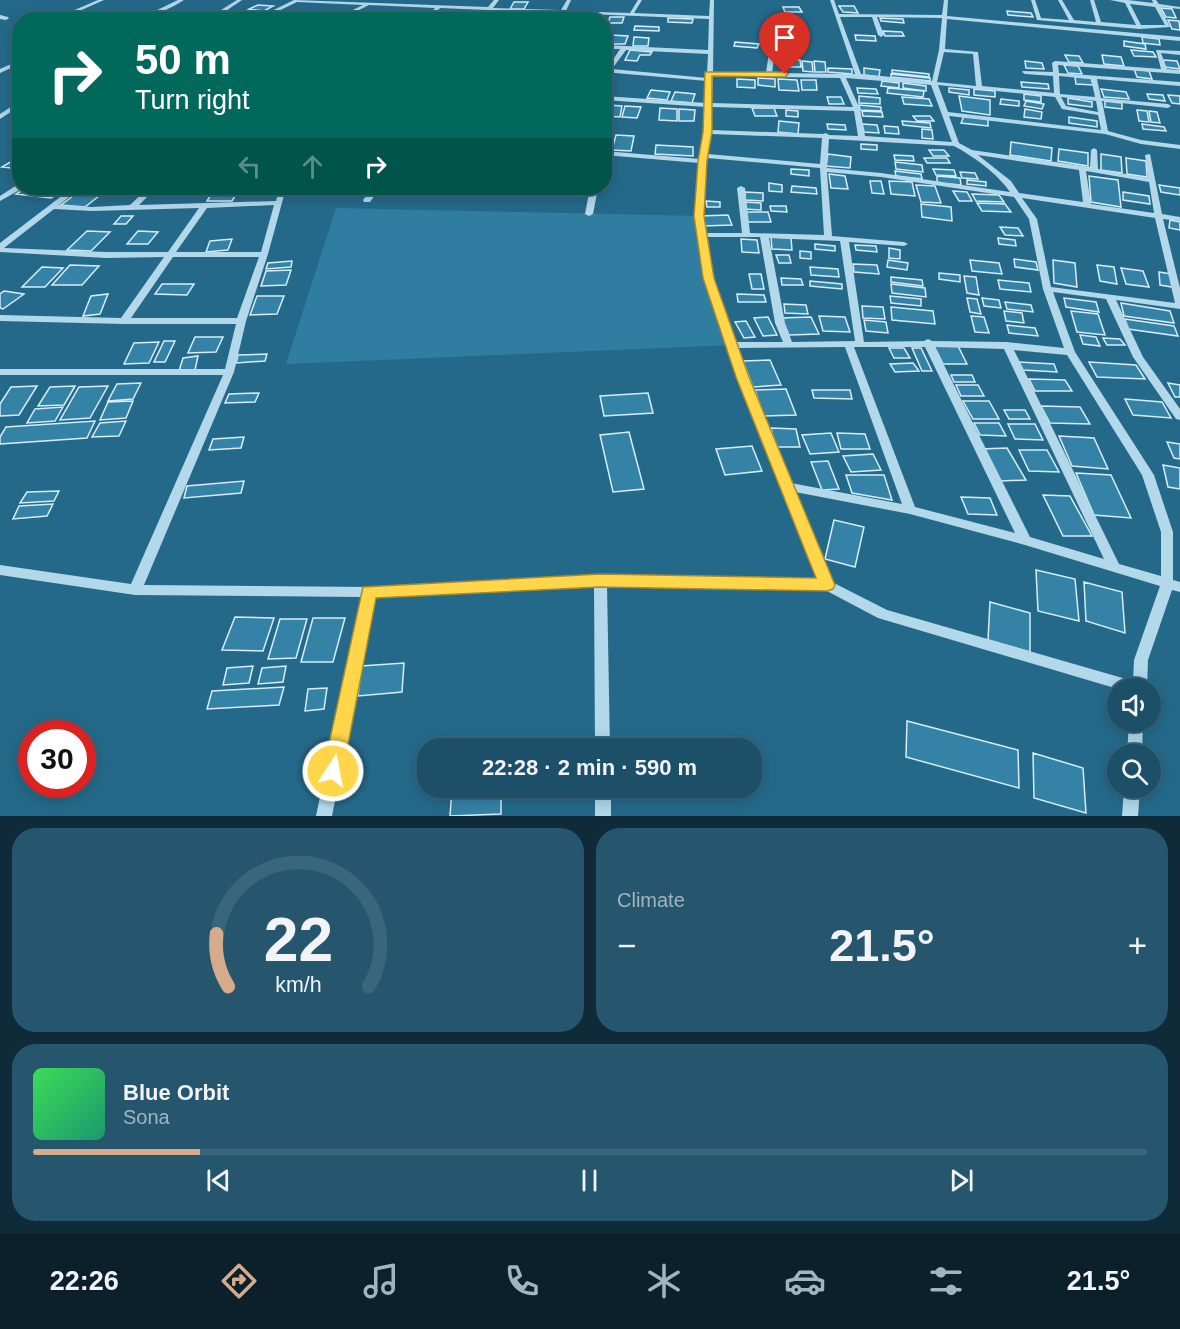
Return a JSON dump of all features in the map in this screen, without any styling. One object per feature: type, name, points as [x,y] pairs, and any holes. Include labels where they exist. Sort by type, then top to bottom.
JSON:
[{"type":"street","points":[[72,12],[102,0]]},
{"type":"street","points":[[156,12],[182,0]]},
{"type":"street","points":[[221,12],[240,0]]},
{"type":"street","points":[[352,12],[380,0]]},
{"type":"street","points":[[445,9],[456,0]]},
{"type":"street","points":[[487,10],[497,0]]},
{"type":"street","points":[[631,15],[640,0]]},
{"type":"street","points":[[712,0],[708,132],[699,216],[708,278],[742,377],[827,585]]},
{"type":"street","points":[[832,0],[859,76]]},
{"type":"street","points":[[946,0],[942,50],[934,84],[956,144]]},
{"type":"street","points":[[1033,0],[1040,19],[1139,27],[1168,26],[1155,2]]},
{"type":"street","points":[[1060,0],[1072,21]]},
{"type":"street","points":[[1092,0],[1099,24]]},
{"type":"street","points":[[1112,0],[1155,2],[1180,8]]},
{"type":"street","points":[[273,12],[298,1],[536,12]]},
{"type":"street","points":[[1124,1],[1139,27]]},
{"type":"street","points":[[434,12],[438,8]]},
{"type":"street","points":[[612,14],[710,18]]},
{"type":"street","points":[[839,15],[945,18],[1180,39]]},
{"type":"street","points":[[874,16],[881,35]]},
{"type":"street","points":[[612,47],[709,52]]},
{"type":"street","points":[[612,63],[624,48]]},
{"type":"street","points":[[942,50],[975,53],[979,88]]},
{"type":"street","points":[[1166,70],[1158,51],[1180,53]]},
{"type":"street","points":[[769,74],[772,52]]},
{"type":"street","points":[[1101,114],[1064,108],[1057,95],[1055,63],[1180,72]]},
{"type":"street","points":[[612,71],[709,77],[769,74],[859,76],[1168,106]]},
{"type":"street","points":[[1026,72],[1180,84]]},
{"type":"street","points":[[842,76],[857,109],[862,138]]},
{"type":"street","points":[[1094,78],[1105,132]]},
{"type":"street","points":[[612,99],[709,105],[857,109]]},
{"type":"street","points":[[946,114],[1105,132],[1141,142],[1180,147]]},
{"type":"street","points":[[708,132],[826,135],[956,144],[970,152],[1008,183],[1033,219],[1047,289],[1070,352],[1148,475],[1167,532],[1173,586],[1141,660],[1139,678]]},
{"type":"street","points":[[826,135],[823,168],[828,238]]},
{"type":"street","points":[[1094,150],[1094,170]]},
{"type":"street","points":[[970,152],[1153,181]]},
{"type":"street","points":[[612,153],[823,168],[1180,219]]},
{"type":"street","points":[[1047,289],[1180,306],[1158,215],[1148,155]]},
{"type":"street","points":[[1082,168],[1088,205]]},
{"type":"street","points":[[741,188],[746,233]]},
{"type":"street","points":[[0,249],[67,195]]},
{"type":"street","points":[[132,208],[145,195]]},
{"type":"street","points":[[135,590],[229,372],[241,321],[264,254],[280,195]]},
{"type":"street","points":[[367,200],[371,195]]},
{"type":"street","points":[[589,214],[593,195]]},
{"type":"street","points":[[52,207],[92,209],[277,203]]},
{"type":"street","points":[[124,321],[204,206]]},
{"type":"street","points":[[702,235],[746,233],[904,244]]},
{"type":"street","points":[[764,235],[780,323],[788,343]]},
{"type":"street","points":[[844,239],[861,345]]},
{"type":"street","points":[[0,249],[106,255],[264,254]]},
{"type":"street","points":[[1109,296],[1138,357],[1180,417]]},
{"type":"street","points":[[0,318],[241,321]]},
{"type":"street","points":[[732,345],[788,343],[861,345],[928,342],[1007,345],[1070,352]]},
{"type":"street","points":[[928,342],[1025,540]]},
{"type":"street","points":[[848,343],[910,510]]},
{"type":"street","points":[[1007,345],[1115,568]]},
{"type":"street","points":[[0,372],[229,372]]},
{"type":"street","points":[[787,486],[910,510],[1025,540],[1173,586]]},
{"type":"street","points":[[0,570],[135,590],[369,592],[600,580],[827,585],[884,614],[1107,679]]},
{"type":"street","points":[[600,580],[602,738]]},
{"type":"street","points":[[324,816],[369,592]]},
{"type":"street","points":[[603,798],[603,816]]},
{"type":"street","points":[[1130,816],[1131,798]]},
{"type":"shaded area","points":[[336,208],[699,216],[732,345],[286,364]]},
{"type":"building","points":[[514,2],[528,2],[524,9],[510,9]]},
{"type":"building","points":[[258,5],[273,6],[264,11],[249,9]]},
{"type":"building","points":[[839,6],[854,6],[858,13],[843,12]]},
{"type":"building","points":[[783,7],[799,7],[802,12],[785,12]]},
{"type":"building","points":[[1161,8],[1172,9],[1176,18],[1166,17]]},
{"type":"building","points":[[1007,11],[1031,13],[1033,17],[1008,15]]},
{"type":"building","points":[[612,17],[624,17],[622,23],[612,23]]},
{"type":"building","points":[[668,18],[693,19],[692,23],[668,22]]},
{"type":"building","points":[[880,18],[903,19],[904,23],[881,21]]},
{"type":"building","points":[[1168,20],[1179,21],[1180,30],[1172,29]]},
{"type":"building","points":[[635,26],[659,27],[659,31],[634,30]]},
{"type":"building","points":[[883,31],[902,32],[904,36],[885,36]]},
{"type":"building","points":[[612,35],[628,36],[625,44],[612,44]]},
{"type":"building","points":[[855,35],[875,36],[876,41],[856,40]]},
{"type":"building","points":[[634,37],[649,38],[648,46],[633,46]]},
{"type":"building","points":[[1142,37],[1159,39],[1160,45],[1143,43]]},
{"type":"building","points":[[1124,41],[1145,44],[1146,49],[1124,46]]},
{"type":"building","points":[[735,42],[759,44],[757,48],[734,46]]},
{"type":"building","points":[[630,50],[652,52],[650,55],[640,55],[637,61],[625,60]]},
{"type":"building","points":[[1131,50],[1153,52],[1156,57],[1134,56]]},
{"type":"building","points":[[1065,55],[1079,56],[1083,63],[1069,62]]},
{"type":"building","points":[[1102,55],[1121,57],[1124,66],[1104,64]]},
{"type":"building","points":[[788,60],[800,60],[801,67],[789,67]]},
{"type":"building","points":[[1163,60],[1177,61],[1180,69],[1165,67]]},
{"type":"building","points":[[802,61],[812,62],[813,72],[803,71]]},
{"type":"building","points":[[814,61],[825,62],[826,72],[815,72]]},
{"type":"building","points":[[1025,61],[1042,63],[1044,69],[1026,68]]},
{"type":"building","points":[[1064,65],[1078,66],[1082,74],[1068,73]]},
{"type":"building","points":[[828,68],[852,69],[852,74],[828,72]]},
{"type":"building","points":[[864,68],[880,70],[879,77],[864,75]]},
{"type":"building","points":[[1134,69],[1149,71],[1152,79],[1137,77]]},
{"type":"building","points":[[892,70],[929,74],[929,77],[892,73]]},
{"type":"building","points":[[891,74],[930,78],[930,81],[891,77]]},
{"type":"building","points":[[1075,77],[1091,78],[1093,85],[1076,84]]},
{"type":"building","points":[[758,78],[775,79],[775,87],[758,85]]},
{"type":"building","points":[[737,79],[755,80],[755,88],[737,87]]},
{"type":"building","points":[[778,79],[797,80],[799,91],[779,90]]},
{"type":"building","points":[[801,80],[816,80],[817,90],[802,90]]},
{"type":"building","points":[[882,81],[899,83],[899,88],[881,86]]},
{"type":"building","points":[[1021,82],[1048,84],[1049,89],[1022,87]]},
{"type":"building","points":[[903,83],[926,86],[926,91],[903,88]]},
{"type":"building","points":[[857,88],[876,89],[878,94],[858,93]]},
{"type":"building","points":[[888,88],[924,91],[923,97],[887,93]]},
{"type":"building","points":[[949,88],[969,90],[969,95],[949,92]]},
{"type":"building","points":[[974,89],[995,91],[995,97],[974,95]]},
{"type":"building","points":[[1101,89],[1126,92],[1129,99],[1104,97]]},
{"type":"building","points":[[651,90],[670,92],[667,100],[647,98]]},
{"type":"building","points":[[675,92],[695,94],[692,103],[671,101]]},
{"type":"building","points":[[1024,94],[1041,96],[1041,102],[1024,100]]},
{"type":"building","points":[[1147,94],[1163,95],[1165,101],[1149,99]]},
{"type":"building","points":[[1168,95],[1180,96],[1180,104],[1172,103]]},
{"type":"building","points":[[859,96],[880,98],[880,104],[859,103]]},
{"type":"building","points":[[959,96],[990,100],[990,115],[962,111]]},
{"type":"building","points":[[827,97],[841,97],[844,104],[829,104]]},
{"type":"building","points":[[902,97],[929,99],[932,106],[904,104]]},
{"type":"building","points":[[1068,98],[1092,102],[1092,107],[1068,104]]},
{"type":"building","points":[[1001,99],[1019,101],[1019,106],[1000,104]]},
{"type":"building","points":[[1026,101],[1044,104],[1042,109],[1024,106]]},
{"type":"building","points":[[1105,101],[1122,103],[1122,109],[1105,107]]},
{"type":"building","points":[[612,105],[622,106],[620,117],[612,116]]},
{"type":"building","points":[[859,105],[881,107],[881,111],[860,110]]},
{"type":"building","points":[[625,106],[641,107],[637,118],[622,117]]},
{"type":"building","points":[[660,108],[677,109],[677,121],[659,120]]},
{"type":"building","points":[[752,108],[774,108],[777,116],[755,116]]},
{"type":"building","points":[[679,109],[695,110],[694,121],[679,121]]},
{"type":"building","points":[[1025,109],[1042,112],[1041,119],[1024,117]]},
{"type":"building","points":[[786,110],[798,111],[798,117],[786,116]]},
{"type":"building","points":[[1137,110],[1147,111],[1149,122],[1139,121]]},
{"type":"building","points":[[862,111],[882,112],[883,117],[863,116]]},
{"type":"building","points":[[1149,111],[1157,112],[1160,123],[1151,122]]},
{"type":"building","points":[[913,116],[930,116],[934,121],[917,121]]},
{"type":"building","points":[[964,116],[988,119],[988,126],[961,123]]},
{"type":"building","points":[[1069,117],[1097,121],[1097,127],[1069,123]]},
{"type":"building","points":[[779,121],[799,123],[798,134],[778,132]]},
{"type":"building","points":[[902,121],[930,123],[931,128],[903,125]]},
{"type":"building","points":[[827,124],[845,125],[846,130],[828,129]]},
{"type":"building","points":[[862,124],[877,125],[879,133],[864,132]]},
{"type":"building","points":[[1142,124],[1164,127],[1166,131],[1143,129]]},
{"type":"building","points":[[884,126],[898,127],[899,134],[885,133]]},
{"type":"building","points":[[922,129],[932,130],[933,139],[922,138]]},
{"type":"building","points":[[616,135],[634,136],[631,151],[612,150]]},
{"type":"building","points":[[1011,142],[1052,148],[1051,161],[1010,155]]},
{"type":"building","points":[[861,144],[877,145],[877,150],[861,149]]},
{"type":"building","points":[[656,145],[693,147],[693,156],[655,154]]},
{"type":"building","points":[[1059,149],[1088,153],[1088,166],[1058,161]]},
{"type":"building","points":[[929,150],[944,150],[949,156],[933,156]]},
{"type":"building","points":[[828,154],[851,157],[850,168],[826,166]]},
{"type":"building","points":[[1101,154],[1121,157],[1122,173],[1101,170]]},
{"type":"building","points":[[894,155],[913,156],[914,161],[895,160]]},
{"type":"building","points":[[924,158],[947,158],[950,163],[927,163]]},
{"type":"building","points":[[1126,158],[1146,161],[1147,177],[1127,174]]},
{"type":"building","points":[[12,161],[12,168],[2,167]]},
{"type":"building","points":[[895,162],[922,165],[923,172],[896,169]]},
{"type":"building","points":[[791,169],[809,170],[809,176],[791,174]]},
{"type":"building","points":[[933,169],[954,170],[956,176],[936,175]]},
{"type":"building","points":[[895,171],[921,174],[922,179],[896,176]]},
{"type":"building","points":[[960,172],[975,173],[978,179],[962,178]]},
{"type":"building","points":[[829,174],[845,176],[848,189],[831,188]]},
{"type":"building","points":[[937,176],[960,178],[961,185],[937,183]]},
{"type":"building","points":[[1089,176],[1118,180],[1121,207],[1091,202]]},
{"type":"building","points":[[967,180],[986,182],[986,186],[967,184]]},
{"type":"building","points":[[870,181],[881,181],[884,194],[872,193]]},
{"type":"building","points":[[889,181],[912,182],[915,196],[891,194]]},
{"type":"building","points":[[769,183],[782,185],[782,192],[769,191]]},
{"type":"building","points":[[916,185],[935,186],[941,203],[921,202]]},
{"type":"building","points":[[1159,185],[1180,188],[1180,195],[1161,192]]},
{"type":"building","points":[[792,186],[816,188],[817,194],[791,192]]},
{"type":"building","points":[[953,191],[967,192],[972,201],[959,201]]},
{"type":"building","points":[[745,192],[763,193],[763,201],[745,200]]},
{"type":"building","points":[[1123,192],[1149,196],[1150,204],[1123,200]]},
{"type":"building","points":[[972,194],[999,195],[1004,202],[976,201]]},
{"type":"building","points":[[25,195],[56,195],[51,198]]},
{"type":"building","points":[[74,195],[100,195],[85,207],[61,205]]},
{"type":"building","points":[[211,195],[236,195],[232,201],[207,201]]},
{"type":"building","points":[[706,201],[720,202],[720,207],[707,207]]},
{"type":"building","points":[[744,202],[761,203],[761,210],[744,209]]},
{"type":"building","points":[[977,203],[1005,204],[1011,212],[982,211]]},
{"type":"building","points":[[921,204],[951,207],[952,221],[922,217]]},
{"type":"building","points":[[770,206],[786,206],[787,212],[771,211]]},
{"type":"building","points":[[745,212],[768,212],[771,222],[747,222]]},
{"type":"building","points":[[728,215],[732,225],[703,226],[699,216]]},
{"type":"building","points":[[121,216],[133,216],[126,224],[114,224]]},
{"type":"building","points":[[1170,220],[1180,222],[1180,230],[1169,228]]},
{"type":"building","points":[[1000,227],[1018,228],[1023,236],[1005,235]]},
{"type":"building","points":[[87,231],[110,232],[91,251],[67,250]]},
{"type":"building","points":[[138,231],[158,232],[148,244],[127,244]]},
{"type":"building","points":[[771,237],[791,238],[792,250],[772,249]]},
{"type":"building","points":[[998,238],[1015,240],[1016,246],[999,244]]},
{"type":"building","points":[[232,239],[228,250],[206,252],[210,241]]},
{"type":"building","points":[[741,239],[757,240],[759,253],[742,252]]},
{"type":"building","points":[[815,244],[835,246],[835,251],[815,249]]},
{"type":"building","points":[[855,245],[876,246],[877,252],[856,250]]},
{"type":"building","points":[[889,248],[900,250],[900,259],[889,258]]},
{"type":"building","points":[[800,251],[811,252],[811,259],[800,258]]},
{"type":"building","points":[[776,255],[789,255],[791,263],[779,263]]},
{"type":"building","points":[[1014,259],[1036,262],[1038,270],[1015,267]]},
{"type":"building","points":[[888,260],[908,263],[907,270],[887,267]]},
{"type":"building","points":[[970,260],[999,263],[1002,274],[972,271]]},
{"type":"building","points":[[1053,260],[1075,263],[1077,287],[1054,283]]},
{"type":"building","points":[[292,261],[291,267],[266,269],[268,263]]},
{"type":"building","points":[[853,264],[877,265],[879,274],[854,272]]},
{"type":"building","points":[[70,265],[99,266],[82,285],[52,285]]},
{"type":"building","points":[[1097,265],[1114,267],[1117,284],[1100,281]]},
{"type":"building","points":[[42,267],[63,268],[45,287],[22,287]]},
{"type":"building","points":[[810,267],[838,269],[839,277],[811,275]]},
{"type":"building","points":[[1121,268],[1143,271],[1149,287],[1126,284]]},
{"type":"building","points":[[291,270],[286,285],[261,286],[266,271]]},
{"type":"building","points":[[1159,272],[1171,274],[1172,287],[1160,285]]},
{"type":"building","points":[[939,273],[960,275],[960,282],[939,279]]},
{"type":"building","points":[[749,274],[761,274],[764,289],[752,289]]},
{"type":"building","points":[[964,276],[976,277],[979,295],[967,293]]},
{"type":"building","points":[[891,277],[922,280],[923,286],[891,282]]},
{"type":"building","points":[[781,278],[801,279],[803,285],[782,285]]},
{"type":"building","points":[[998,280],[1029,283],[1031,292],[1000,289]]},
{"type":"building","points":[[810,281],[842,284],[842,289],[810,286]]},
{"type":"building","points":[[162,284],[194,284],[187,295],[155,294]]},
{"type":"building","points":[[891,284],[925,288],[926,297],[892,293]]},
{"type":"building","points":[[4,291],[24,294],[3,309],[0,308],[0,294]]},
{"type":"building","points":[[108,294],[100,314],[83,316],[91,296]]},
{"type":"building","points":[[737,294],[764,295],[766,302],[738,302]]},
{"type":"building","points":[[257,296],[284,296],[277,314],[250,315]]},
{"type":"building","points":[[890,296],[921,299],[921,306],[891,303]]},
{"type":"building","points":[[967,298],[977,299],[981,314],[970,312]]},
{"type":"building","points":[[982,298],[999,300],[1001,308],[984,306]]},
{"type":"building","points":[[1064,298],[1096,302],[1099,312],[1066,307]]},
{"type":"building","points":[[1005,302],[1031,305],[1033,312],[1007,309]]},
{"type":"building","points":[[1121,303],[1170,311],[1174,323],[1124,316]]},
{"type":"building","points":[[784,304],[806,305],[808,314],[785,313]]},
{"type":"building","points":[[862,306],[883,307],[885,319],[863,318]]},
{"type":"building","points":[[891,307],[933,311],[935,324],[892,320]]},
{"type":"building","points":[[1004,311],[1022,313],[1024,323],[1006,321]]},
{"type":"building","points":[[1071,311],[1098,314],[1105,335],[1077,332]]},
{"type":"building","points":[[819,316],[845,317],[850,332],[823,331]]},
{"type":"building","points":[[971,316],[984,317],[989,333],[975,332]]},
{"type":"building","points":[[768,317],[777,335],[763,336],[754,318]]},
{"type":"building","points":[[811,317],[819,334],[789,335],[781,318]]},
{"type":"building","points":[[1125,319],[1174,326],[1178,336],[1128,329]]},
{"type":"building","points":[[864,320],[886,322],[888,333],[866,331]]},
{"type":"building","points":[[746,321],[755,337],[744,338],[735,322]]},
{"type":"building","points":[[1007,325],[1035,328],[1038,336],[1009,333]]},
{"type":"building","points":[[1080,335],[1096,337],[1100,346],[1083,344]]},
{"type":"building","points":[[195,337],[223,337],[216,352],[188,353]]},
{"type":"building","points":[[1103,338],[1120,339],[1125,345],[1107,345]]},
{"type":"building","points":[[164,341],[175,341],[165,362],[154,362]]},
{"type":"building","points":[[159,342],[149,363],[124,364],[134,343]]},
{"type":"building","points":[[934,346],[958,346],[967,364],[943,364]]},
{"type":"building","points":[[889,348],[904,348],[910,358],[894,358]]},
{"type":"building","points":[[912,348],[921,348],[932,371],[922,371]]},
{"type":"building","points":[[267,354],[265,361],[236,363],[238,355]]},
{"type":"building","points":[[198,356],[195,370],[179,371],[183,358]]},
{"type":"building","points":[[770,360],[781,385],[753,387],[743,361]]},
{"type":"building","points":[[1019,362],[1054,364],[1057,372],[1023,370]]},
{"type":"building","points":[[1089,362],[1136,365],[1145,379],[1097,377]]},
{"type":"building","points":[[913,363],[919,371],[895,372],[890,364]]},
{"type":"building","points":[[951,375],[972,375],[975,382],[954,382]]},
{"type":"building","points":[[1029,379],[1065,380],[1072,391],[1035,391]]},
{"type":"building","points":[[141,383],[133,399],[108,401],[117,384]]},
{"type":"building","points":[[1168,383],[1180,385],[1180,397],[1175,397]]},
{"type":"building","points":[[956,385],[978,385],[984,396],[961,396]]},
{"type":"building","points":[[37,386],[19,415],[0,416],[0,404],[11,387]]},
{"type":"building","points":[[75,386],[64,405],[38,406],[50,387]]},
{"type":"building","points":[[108,386],[90,418],[60,420],[79,387]]},
{"type":"building","points":[[786,389],[796,415],[764,416],[755,390]]},
{"type":"building","points":[[812,390],[850,390],[852,399],[814,398]]},
{"type":"building","points":[[259,393],[255,402],[225,403],[229,394]]},
{"type":"building","points":[[648,393],[653,413],[604,416],[600,396]]},
{"type":"building","points":[[1125,399],[1162,402],[1171,418],[1133,415]]},
{"type":"building","points":[[133,401],[126,418],[100,420],[108,402]]},
{"type":"building","points":[[963,401],[989,401],[999,419],[973,419]]},
{"type":"building","points":[[1041,406],[1080,407],[1090,424],[1050,423]]},
{"type":"building","points":[[63,407],[55,421],[27,423],[35,409]]},
{"type":"building","points":[[1004,410],[1025,410],[1030,419],[1009,419]]},
{"type":"building","points":[[95,421],[87,438],[0,444],[0,437],[6,427]]},
{"type":"building","points":[[126,421],[119,436],[92,437],[100,423]]},
{"type":"building","points":[[974,423],[999,423],[1006,436],[980,435]]},
{"type":"building","points":[[1008,424],[1035,424],[1043,440],[1015,439]]},
{"type":"building","points":[[771,428],[796,429],[800,447],[775,447]]},
{"type":"building","points":[[629,432],[644,489],[613,492],[600,435]]},
{"type":"building","points":[[831,433],[839,452],[810,454],[802,435]]},
{"type":"building","points":[[837,433],[865,434],[870,449],[841,449]]},
{"type":"building","points":[[1059,436],[1094,438],[1108,469],[1072,466]]},
{"type":"building","points":[[244,437],[241,448],[209,450],[213,439]]},
{"type":"building","points":[[1167,442],[1180,444],[1180,459],[1174,458]]},
{"type":"building","points":[[752,446],[762,471],[725,475],[716,449]]},
{"type":"building","points":[[1007,448],[1026,480],[1000,481],[981,449]]},
{"type":"building","points":[[1019,450],[1047,450],[1059,472],[1029,471]]},
{"type":"building","points":[[873,454],[881,470],[851,472],[843,456]]},
{"type":"building","points":[[828,461],[839,489],[822,490],[811,462]]},
{"type":"building","points":[[1163,465],[1180,468],[1180,489],[1168,487]]},
{"type":"building","points":[[1076,473],[1111,475],[1131,518],[1094,515]]},
{"type":"building","points":[[846,475],[884,475],[892,500],[852,493]]},
{"type":"building","points":[[244,481],[241,493],[184,498],[187,486]]},
{"type":"building","points":[[59,491],[54,501],[20,503],[27,492]]},
{"type":"building","points":[[1043,495],[1070,496],[1092,536],[1063,536]]},
{"type":"building","points":[[961,497],[990,498],[997,515],[968,514]]},
{"type":"building","points":[[53,504],[47,516],[13,519],[19,506]]},
{"type":"building","points":[[834,520],[864,527],[855,567],[825,559]]},
{"type":"building","points":[[1036,570],[1075,579],[1079,621],[1038,611]]},
{"type":"building","points":[[1084,582],[1122,592],[1125,633],[1086,621]]},
{"type":"building","points":[[990,602],[1030,613],[1030,652],[988,640]]},
{"type":"building","points":[[235,617],[274,618],[263,651],[222,650]]},
{"type":"building","points":[[313,618],[345,618],[333,662],[301,662]]},
{"type":"building","points":[[280,619],[307,619],[296,658],[268,659]]},
{"type":"building","points":[[404,663],[402,692],[358,696],[361,666]]},
{"type":"building","points":[[253,666],[249,683],[223,685],[227,668]]},
{"type":"building","points":[[286,666],[283,682],[258,684],[262,668]]},
{"type":"building","points":[[284,687],[279,705],[207,709],[212,691]]},
{"type":"building","points":[[327,688],[324,709],[305,711],[308,689]]},
{"type":"building","points":[[907,721],[1018,750],[1019,788],[906,757]]},
{"type":"building","points":[[1033,753],[1083,768],[1086,813],[1034,798]]},
{"type":"building","points":[[451,798],[501,798],[501,814],[450,816]]},
{"type":"route","points":[[333,771],[369,592],[600,580],[827,585],[742,377],[708,278],[699,216],[703,161],[708,132],[710,80],[708,74],[785,74]]}]
